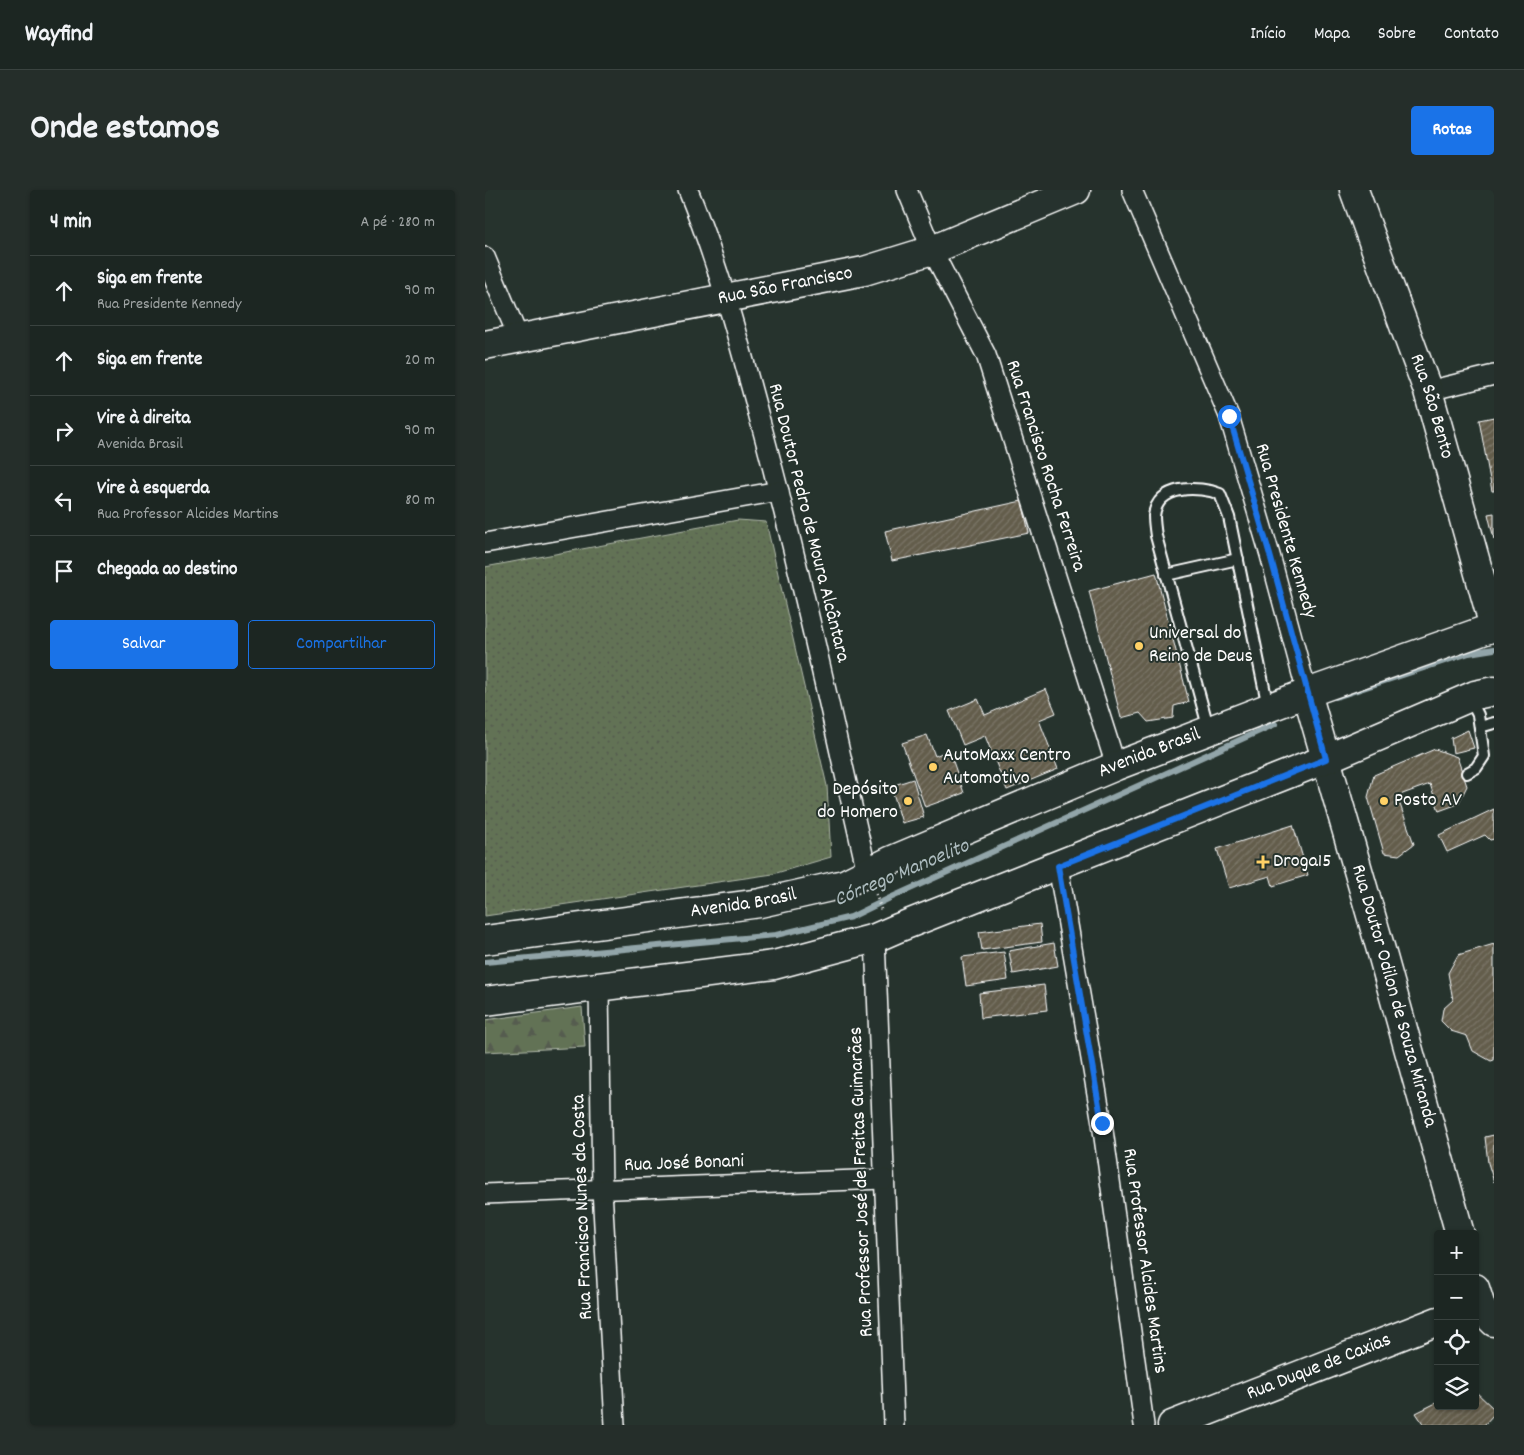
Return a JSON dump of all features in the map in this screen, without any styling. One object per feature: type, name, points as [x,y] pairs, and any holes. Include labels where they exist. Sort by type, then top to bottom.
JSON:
[{"type":"main road","name":"Rua São Francisco","points":[[485,345],[863,271],[932,250],[1075,190]]},
{"type":"main road","name":"Rua São Bento","points":[[1354,190],[1427,391],[1494,627]]},
{"type":"main road","name":"Avenida Brasil","points":[[485,940],[760,904],[844,884],[871,882],[890,861],[1116,766],[1307,693],[1494,627]]},
{"type":"main road","name":"Rua Doutor Odilon de Souza Miranda","points":[[1307,693],[1459,1230]]},
{"type":"main road","points":[[485,1001],[774,965],[875,938],[1326,759],[1482,694]]},
{"type":"main road","name":"Rua Duque de Caxias","points":[[1172,1425],[1434,1323]]},
{"type":"street","name":"Rua Doutor Pedro de Moura Alcântara","points":[[687,190],[699,216],[727,298],[779,492],[871,882]]},
{"type":"street","name":"Rua Francisco Rocha Ferreira","points":[[907,190],[932,250],[986,355],[1116,766]]},
{"type":"street","name":"Rua Presidente Kennedy","points":[[1132,190],[1229,416],[1270,555],[1307,693]]},
{"type":"street","points":[[485,257],[519,339]]},
{"type":"street","points":[[1427,391],[1494,375]]},
{"type":"street","points":[[485,543],[779,492]]},
{"type":"street","name":"Rua Professor Alcides Martins","points":[[1058,866],[1102,1123],[1144,1425]]},
{"type":"street","name":"Rua Professor José de Freitas Guimarães","points":[[875,938],[894,1425]]},
{"type":"street","name":"Rua Francisco Nunes da Costa","points":[[599,988],[603,1189],[615,1425]]},
{"type":"street","name":"Rua José Bonani","points":[[485,1194],[884,1179]]},
{"type":"lane","points":[[1209,730],[1156,536],[1154,514],[1160,501],[1172,491],[1193,489],[1220,494],[1229,517],[1268,708]]},
{"type":"lane","points":[[1166,574],[1237,559]]},
{"type":"lane","points":[[1467,773],[1476,768],[1484,756],[1478,715],[1482,694]]},
{"type":"lane","points":[[1480,727],[1494,723]]},
{"type":"path","points":[[871,882],[882,912]]},
{"type":"green space","points":[[738,520],[766,522],[827,786],[831,857],[773,874],[485,916],[485,567]]},
{"type":"green space","points":[[582,1007],[585,1047],[485,1052],[485,1020]]},
{"type":"building","points":[[1494,417],[1494,491],[1492,491],[1479,420]]},
{"type":"building","points":[[1022,501],[1029,533],[892,561],[885,531]]},
{"type":"building","points":[[1494,513],[1494,539],[1488,514]]},
{"type":"building","name":"Universal do Reino de Deus","points":[[1156,573],[1189,702],[1174,706],[1173,718],[1148,722],[1140,713],[1121,718],[1089,591]]},
{"type":"building","points":[[1046,689],[1056,713],[1039,720],[1058,769],[1007,790],[985,736],[963,745],[949,711],[978,699],[985,715]]},
{"type":"building","points":[[1468,730],[1474,748],[1453,753],[1451,738]]},
{"type":"building","name":"AutoMaxx Centro Automotivo","points":[[927,735],[935,756],[949,750],[964,793],[925,807],[902,743]]},
{"type":"building","name":"Posto AV","points":[[1435,749],[1457,757],[1467,786],[1458,804],[1439,811],[1430,784],[1397,796],[1414,844],[1399,855],[1384,853],[1368,797],[1374,775]]},
{"type":"building","name":"Depósito do Homero","points":[[913,779],[924,817],[902,823],[891,786]]},
{"type":"building","points":[[1494,809],[1494,839],[1490,840],[1485,835],[1447,852],[1439,835]]},
{"type":"building","name":"Droga15","points":[[1293,825],[1308,875],[1273,886],[1270,876],[1229,888],[1217,849]]},
{"type":"building","points":[[1040,924],[1042,942],[982,950],[979,932]]},
{"type":"building","points":[[1054,943],[1058,966],[1013,974],[1009,951]]},
{"type":"building","points":[[1494,944],[1494,1060],[1491,1061],[1473,1051],[1467,1036],[1451,1031],[1441,1021],[1443,1009],[1453,1000],[1448,973],[1458,955]]},
{"type":"building","points":[[1004,952],[1008,980],[966,986],[962,957]]},
{"type":"building","points":[[1044,985],[1047,1010],[981,1018],[979,993]]},
{"type":"building","points":[[1494,1135],[1494,1182],[1488,1163],[1485,1137]]},
{"type":"building","points":[[1479,1395],[1494,1409],[1494,1414],[1484,1425],[1424,1425],[1416,1413],[1434,1404],[1434,1410],[1479,1410]]},
{"type":"waterway","name":"Córrego Manoelito","points":[[1336,697],[1469,653],[1494,649]]},
{"type":"waterway","name":"Córrego Manoelito","points":[[485,962],[776,935],[851,917],[1275,724]]},
{"type":"place","name":"Universal do Reino de Deus","points":[[1139,646]]},
{"type":"place","name":"AutoMaxx Centro Automotivo","points":[[933,767]]},
{"type":"place","name":"Depósito do Homero","points":[[908,801]]},
{"type":"place","name":"Posto AV","points":[[1384,801]]},
{"type":"place","name":"Droga15","points":[[1263,862]]},
{"type":"route","points":[[1102,1123],[1058,866],[1326,759],[1270,555],[1229,416]]}]
